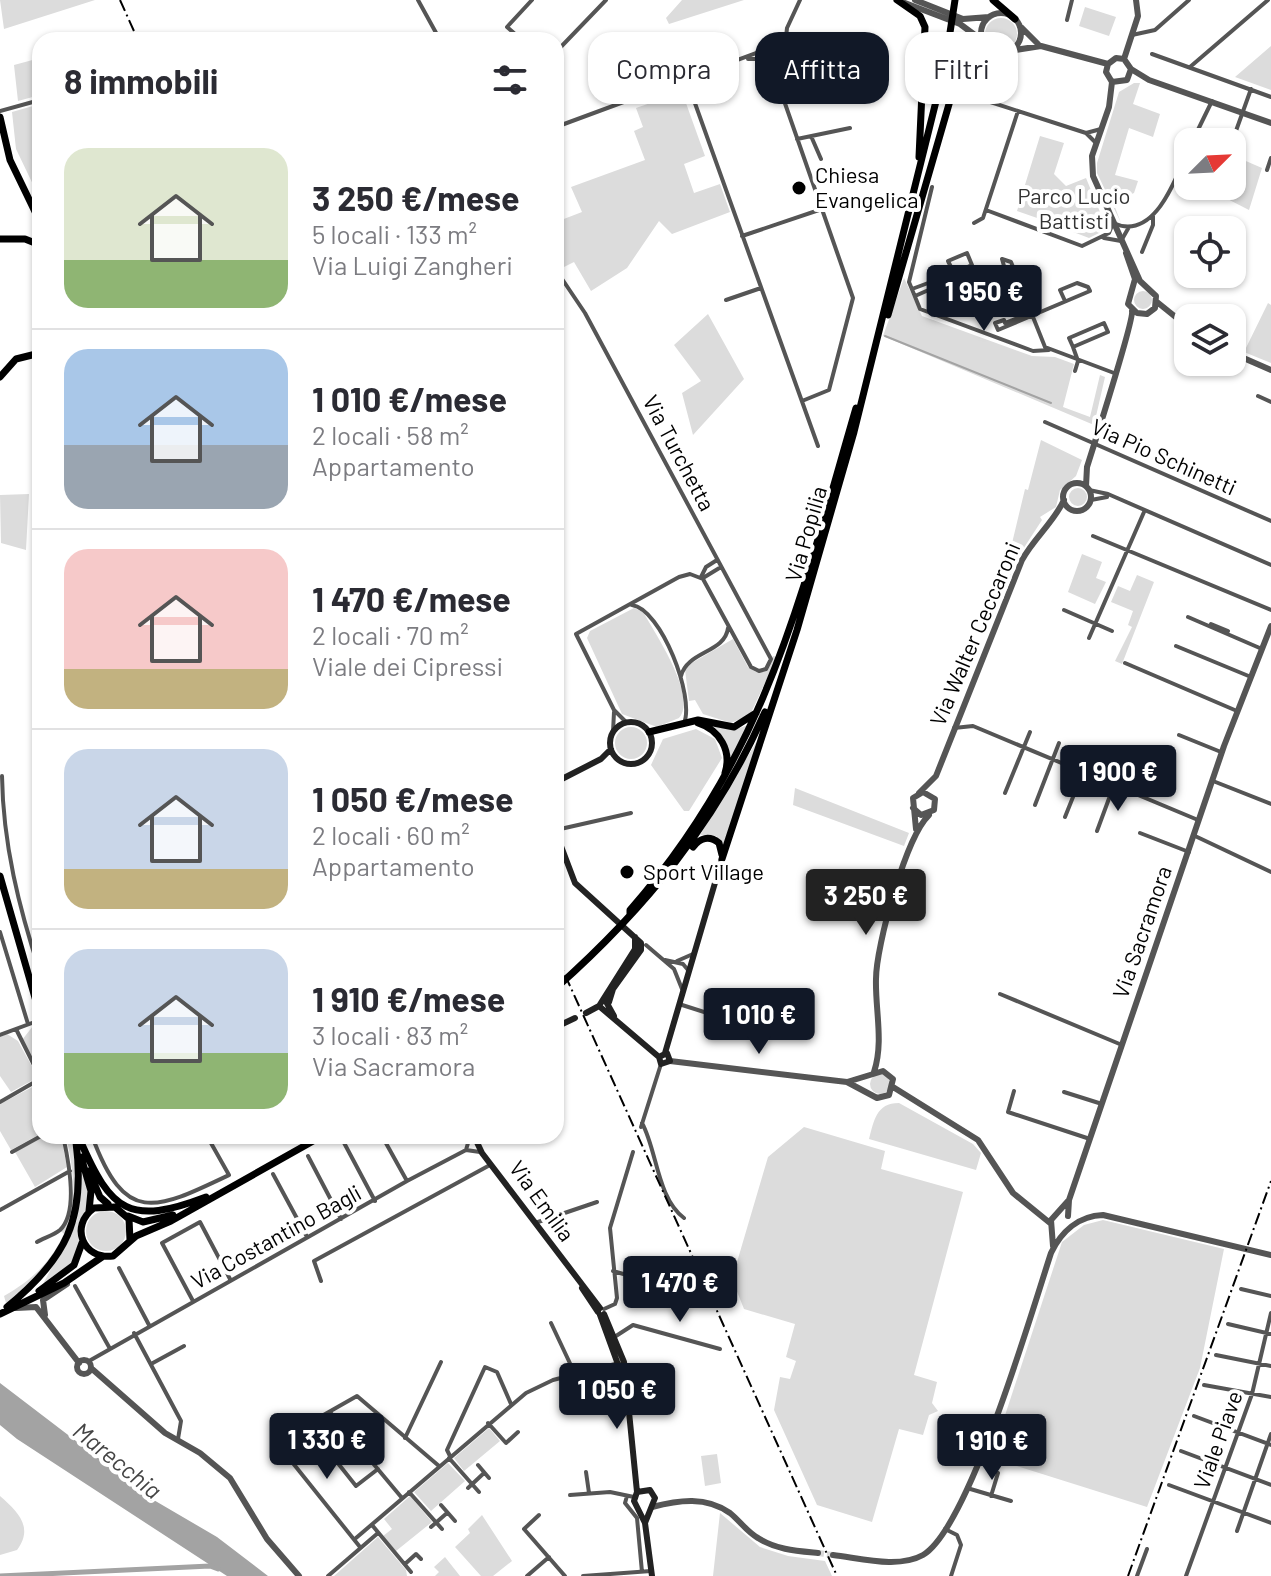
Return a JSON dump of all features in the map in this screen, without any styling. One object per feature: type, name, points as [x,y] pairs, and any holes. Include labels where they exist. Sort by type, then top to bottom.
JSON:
[{"type":"main road","points":[[898,0],[920,16],[925,27],[917,179]]},
{"type":"main road","points":[[994,0],[1018,22]]},
{"type":"main road","name":"Via Popilia","points":[[776,679],[851,444],[917,179],[955,4]]},
{"type":"main road","points":[[877,339],[891,307],[949,104]]},
{"type":"main road","points":[[0,114],[10,160],[32,205]]},
{"type":"main road","points":[[0,239],[32,243]]},
{"type":"main road","points":[[0,377],[16,359],[32,355]]},
{"type":"main road","points":[[630,915],[630,910],[659,878],[707,809],[776,679]]},
{"type":"main road","points":[[662,1058],[776,679]]},
{"type":"main road","points":[[663,882],[729,786],[776,679]]},
{"type":"main road","points":[[650,736],[688,722],[734,727],[747,721],[762,705]]},
{"type":"main road","points":[[601,759],[616,758],[628,764],[640,762],[650,753],[650,736],[639,723],[626,722],[613,732],[611,749],[616,758]]},
{"type":"main road","points":[[688,722],[718,735],[727,758],[727,767],[707,809]]},
{"type":"main road","points":[[564,778],[601,759],[611,749]]},
{"type":"main road","points":[[564,980],[618,929],[700,840],[711,838],[719,843],[722,859]]},
{"type":"main road","points":[[564,853],[575,883],[641,943],[641,950],[605,1004],[586,1013]]},
{"type":"main road","points":[[0,876],[1,890],[32,992]]},
{"type":"main road","points":[[605,1004],[616,1019],[662,1058],[670,1061]]},
{"type":"main road","points":[[564,1023],[575,1018]]},
{"type":"main road","points":[[6,1311],[46,1273],[67,1238],[79,1187],[77,1144]]},
{"type":"main road","points":[[6,1311],[68,1272],[79,1258],[81,1226],[89,1212],[91,1191],[78,1144]]},
{"type":"main road","points":[[79,1144],[95,1187],[110,1206],[143,1222],[155,1222],[232,1186]]},
{"type":"main road","points":[[80,1144],[97,1179],[122,1205],[158,1213],[206,1197]]},
{"type":"main road","points":[[6,1311],[103,1257],[118,1254],[130,1240],[308,1144]]},
{"type":"main road","name":"Via Emilia","points":[[477,1144],[601,1311]]},
{"type":"main road","name":"Via Emilia","points":[[482,1144],[483,1153]]},
{"type":"main road","points":[[89,1212],[110,1206]]},
{"type":"main road","points":[[126,1215],[131,1226],[130,1240]]},
{"type":"main road","points":[[82,1240],[89,1250],[103,1257]]},
{"type":"main road","points":[[601,1311],[616,1336],[626,1385],[638,1473],[633,1495],[645,1523],[651,1574]]},
{"type":"main road","points":[[601,1311],[626,1385]]},
{"type":"main road","points":[[638,1473],[652,1492],[651,1508],[645,1523]]},
{"type":"main road","points":[[633,1495],[652,1492]]},
{"type":"main road","points":[[637,1507],[651,1508]]},
{"type":"street","points":[[418,0],[436,32]]},
{"type":"street","points":[[513,32],[507,27],[532,0]]},
{"type":"street","points":[[564,44],[606,0]]},
{"type":"street","points":[[783,32],[800,0]]},
{"type":"street","points":[[898,0],[960,24],[971,32]]},
{"type":"street","points":[[915,0],[963,19],[1002,13],[1018,22],[1041,46]]},
{"type":"street","points":[[1067,20],[1072,0]]},
{"type":"street","points":[[1124,59],[1135,23],[1136,0]]},
{"type":"street","points":[[1131,36],[1158,26],[1189,0]]},
{"type":"street","points":[[1190,67],[1268,0]]},
{"type":"street","points":[[982,32],[989,17]]},
{"type":"street","points":[[1018,22],[1021,40],[1018,44]]},
{"type":"street","points":[[1135,23],[1146,29],[1158,26]]},
{"type":"street","points":[[787,28],[787,32]]},
{"type":"street","points":[[1018,49],[1028,45],[1041,46],[1095,62],[1107,67],[1116,82],[1092,161],[1093,176],[1135,279],[1130,308],[1133,319],[1121,349],[1087,467],[1076,483],[1066,489],[1064,500],[1073,510]]},
{"type":"street","points":[[1152,54],[1271,97]]},
{"type":"street","points":[[739,62],[755,55]]},
{"type":"street","points":[[1107,67],[1116,58],[1124,59],[1131,69],[1149,80],[1271,123]]},
{"type":"street","points":[[746,59],[755,59]]},
{"type":"street","points":[[1128,79],[1131,69]]},
{"type":"street","points":[[1116,82],[1149,80]]},
{"type":"street","points":[[1109,107],[1116,82]]},
{"type":"street","points":[[1237,128],[1251,89]]},
{"type":"street","points":[[1199,128],[1212,101]]},
{"type":"street","points":[[0,114],[32,103]]},
{"type":"street","points":[[564,124],[622,104]]},
{"type":"street","points":[[695,104],[818,446]]},
{"type":"street","points":[[785,104],[853,303],[829,390],[802,401]]},
{"type":"street","points":[[996,104],[1086,133],[1097,144]]},
{"type":"street","points":[[974,223],[981,221],[986,210],[1018,111]]},
{"type":"street","points":[[797,139],[850,128]]},
{"type":"street","points":[[1086,133],[1101,129]]},
{"type":"street","points":[[811,136],[821,159]]},
{"type":"street","points":[[1267,170],[1271,158]]},
{"type":"street","points":[[1113,223],[1131,225],[1153,216],[1160,210],[1174,180]]},
{"type":"street","points":[[932,187],[909,282],[924,312],[1033,351],[1049,350],[1114,373]]},
{"type":"street","points":[[742,236],[822,209]]},
{"type":"street","points":[[986,210],[1082,246],[1103,238],[1121,241]]},
{"type":"street","points":[[1142,252],[1153,225],[1153,216]]},
{"type":"street","points":[[1103,238],[1113,223]]},
{"type":"street","points":[[1121,241],[1131,225]]},
{"type":"street","points":[[915,296],[956,272],[972,265],[967,253],[948,261],[956,272],[966,290],[954,295],[948,279]]},
{"type":"street","points":[[1126,253],[1140,281],[1154,292],[1157,301],[1173,318]]},
{"type":"street","points":[[1030,314],[1011,262],[1002,259],[1010,281],[1049,350]]},
{"type":"street","points":[[1010,281],[1018,277]]},
{"type":"street","points":[[912,289],[948,279]]},
{"type":"street","name":"Via Turchetta","points":[[564,282],[585,313],[769,654],[769,667],[755,670],[726,622]]},
{"type":"street","points":[[1030,314],[1000,332],[995,323],[1004,320],[1005,323],[1065,301],[1090,291],[1077,283],[1060,290],[1065,301]]},
{"type":"street","points":[[1131,291],[1147,287]]},
{"type":"street","points":[[726,300],[761,288]]},
{"type":"street","points":[[1121,349],[1137,319],[1147,314],[1157,301]]},
{"type":"street","points":[[1130,308],[1173,318]]},
{"type":"street","points":[[1073,347],[1108,332],[1104,323],[1069,338],[1078,361],[1075,371]]},
{"type":"street","points":[[1246,359],[1271,370]]},
{"type":"street","points":[[1258,396],[1271,402]]},
{"type":"street","name":"Via Pio Schinetti","points":[[1045,422],[1271,521]]},
{"type":"street","points":[[1087,467],[1091,500]]},
{"type":"street","points":[[1076,483],[1271,565]]},
{"type":"street","points":[[1058,514],[1084,509],[1098,497],[1113,498]]},
{"type":"street","name":"Via Walter Ceccaroni","points":[[916,832],[936,806],[936,776],[1022,560],[1037,535],[1058,514],[1064,500]]},
{"type":"street","points":[[1089,638],[1144,511]]},
{"type":"street","points":[[1093,536],[1271,610]]},
{"type":"street","points":[[681,676],[690,660],[726,638],[726,622],[702,578],[706,567],[717,560]]},
{"type":"street","points":[[626,722],[614,710],[576,634],[686,574],[702,578],[721,567]]},
{"type":"street","points":[[630,604],[642,607],[649,614],[681,676],[688,722]]},
{"type":"street","points":[[1064,610],[1112,631]]},
{"type":"street","points":[[1188,617],[1262,648]]},
{"type":"street","points":[[1211,624],[1262,648]]},
{"type":"street","name":"Via Sacramora","points":[[1054,1220],[1069,1200],[1222,753],[1271,626]]},
{"type":"street","points":[[1176,646],[1251,677]]},
{"type":"street","points":[[1125,663],[1237,711]]},
{"type":"street","points":[[962,709],[973,726]]},
{"type":"street","points":[[613,732],[614,710]]},
{"type":"street","points":[[954,728],[973,726],[1200,821]]},
{"type":"street","points":[[1005,793],[1030,732]]},
{"type":"street","points":[[1179,735],[1222,753]]},
{"type":"street","points":[[1035,805],[1059,743]]},
{"type":"street","points":[[1065,817],[1083,772]]},
{"type":"street","points":[[2,776],[2,806],[14,882],[32,944]]},
{"type":"street","name":"Via Walter Ceccaroni","points":[[913,808],[913,798],[936,776]]},
{"type":"street","points":[[1213,781],[1271,804]]},
{"type":"street","points":[[1097,831],[1114,785]]},
{"type":"street","points":[[919,793],[926,792],[935,799]]},
{"type":"street","points":[[913,808],[921,815],[929,815]]},
{"type":"street","points":[[869,1094],[866,1082],[879,1052],[877,960],[916,832],[913,808]]},
{"type":"street","points":[[564,829],[631,813]]},
{"type":"street","points":[[1140,833],[1189,852]]},
{"type":"street","points":[[1195,836],[1271,872]]},
{"type":"street","points":[[0,932],[28,1024]]},
{"type":"street","points":[[646,945],[674,969],[682,990]]},
{"type":"street","points":[[676,962],[693,954]]},
{"type":"street","points":[[663,959],[676,962],[688,970]]},
{"type":"street","points":[[674,969],[688,970]]},
{"type":"street","points":[[1000,994],[1122,1045]]},
{"type":"street","points":[[678,1004],[776,1035]]},
{"type":"street","points":[[0,1035],[32,1022]]},
{"type":"street","points":[[16,1029],[32,1062]]},
{"type":"street","points":[[879,1052],[893,1087],[909,1100],[978,1140],[1013,1193],[1036,1211],[1054,1220],[1103,1215],[1271,1255]]},
{"type":"street","points":[[662,1058],[642,1125],[649,1150],[675,1209],[684,1218]]},
{"type":"street","points":[[670,1061],[847,1082],[881,1098],[889,1095],[909,1100]]},
{"type":"street","points":[[847,1082],[872,1073],[890,1075]]},
{"type":"street","points":[[0,1102],[32,1083]]},
{"type":"street","points":[[889,1095],[893,1087]]},
{"type":"street","points":[[1014,1091],[1008,1112],[1090,1139]]},
{"type":"street","points":[[1064,1092],[1102,1104]]},
{"type":"street","points":[[12,1152],[32,1141]]},
{"type":"street","points":[[37,1242],[63,1226],[68,1206],[70,1171],[65,1144]]},
{"type":"street","points":[[95,1144],[109,1179],[117,1189],[136,1201],[162,1204],[229,1175],[212,1144]]},
{"type":"street","points":[[345,1144],[375,1201]]},
{"type":"street","points":[[386,1144],[407,1181]]},
{"type":"street","points":[[469,1144],[466,1150],[483,1153]]},
{"type":"street","name":"Via Costantino Bagli","points":[[90,1365],[109,1348],[134,1333],[466,1150]]},
{"type":"street","points":[[601,1311],[615,1304],[617,1298],[610,1228],[633,1152]]},
{"type":"street","points":[[308,1156],[341,1219]]},
{"type":"street","points":[[321,1281],[314,1261],[493,1164]]},
{"type":"street","points":[[0,1210],[70,1171]]},
{"type":"street","points":[[273,1174],[307,1237]]},
{"type":"street","name":"Via Sacramora","points":[[1069,1200],[1070,1220]]},
{"type":"street","points":[[535,1223],[597,1202]]},
{"type":"street","points":[[1054,1220],[1063,1233]]},
{"type":"street","points":[[1051,1253],[1054,1220]]},
{"type":"street","points":[[833,1555],[906,1561],[928,1551],[945,1529],[988,1443],[1051,1253],[1070,1220]]},
{"type":"street","points":[[193,1301],[162,1243],[200,1222],[231,1280]]},
{"type":"street","points":[[119,1268],[149,1325]]},
{"type":"street","points":[[613,1271],[669,1287]]},
{"type":"street","points":[[46,1318],[43,1300],[62,1288],[74,1275]]},
{"type":"street","points":[[75,1286],[109,1348]]},
{"type":"street","points":[[1241,1289],[1271,1296]]},
{"type":"street","points":[[6,1311],[34,1306],[79,1363],[81,1372],[90,1365]]},
{"type":"street","name":"Viale Piave","points":[[1186,1576],[1252,1394],[1269,1333],[1271,1313]]},
{"type":"street","points":[[551,1323],[575,1374]]},
{"type":"street","points":[[1228,1324],[1269,1333]]},
{"type":"street","points":[[616,1336],[633,1325],[720,1349]]},
{"type":"street","points":[[134,1333],[181,1421],[177,1440]]},
{"type":"street","points":[[151,1364],[184,1346]]},
{"type":"street","points":[[1216,1355],[1271,1366]]},
{"type":"street","points":[[405,1438],[441,1362]]},
{"type":"street","points":[[79,1363],[90,1365],[137,1411],[210,1460],[237,1485],[267,1539],[299,1576]]},
{"type":"street","points":[[356,1538],[511,1404],[540,1385],[619,1363]]},
{"type":"street","points":[[479,1492],[470,1486],[447,1450],[485,1367],[497,1372],[511,1404]]},
{"type":"street","points":[[1204,1385],[1271,1397]]},
{"type":"street","points":[[360,1547],[356,1538],[276,1442],[357,1396],[439,1466]]},
{"type":"street","points":[[330,1412],[402,1498]]},
{"type":"street","points":[[1194,1416],[1269,1444]]},
{"type":"street","points":[[488,1423],[506,1443],[518,1432]]},
{"type":"street","points":[[1237,1531],[1271,1434]]},
{"type":"street","points":[[1181,1451],[1271,1485]]},
{"type":"street","points":[[329,1452],[356,1486],[378,1469]]},
{"type":"street","points":[[478,1465],[489,1478]]},
{"type":"street","points":[[586,1472],[589,1493]]},
{"type":"street","points":[[470,1486],[484,1473]]},
{"type":"street","points":[[991,1496],[998,1473]]},
{"type":"street","points":[[1169,1485],[1271,1523]]},
{"type":"street","points":[[966,1488],[1011,1501]]},
{"type":"street","points":[[409,1492],[442,1529]]},
{"type":"street","points":[[652,1492],[675,1503]]},
{"type":"street","points":[[570,1495],[633,1495]]},
{"type":"street","points":[[633,1495],[625,1503],[637,1518],[642,1572]]},
{"type":"street","points":[[651,1508],[706,1502],[732,1514],[765,1542],[790,1551],[818,1553]]},
{"type":"street","points":[[441,1505],[455,1521]]},
{"type":"street","points":[[431,1527],[447,1513]]},
{"type":"street","points":[[539,1515],[524,1529],[565,1576]]},
{"type":"street","points":[[372,1525],[411,1572]]},
{"type":"street","points":[[945,1529],[957,1535],[961,1545],[951,1576]]},
{"type":"street","points":[[328,1576],[378,1533]]},
{"type":"street","points":[[1137,1576],[1147,1549]]},
{"type":"street","points":[[405,1564],[416,1554],[421,1559]]},
{"type":"street","points":[[527,1576],[549,1557]]},
{"type":"street","points":[[583,1576],[651,1574]]},
{"type":"green space","points":[[0,0],[95,0],[4,29]]},
{"type":"green space","points":[[682,0],[744,0],[669,24],[666,18]]},
{"type":"green space","points":[[1085,7],[1116,17],[1109,36],[1079,26]]},
{"type":"green space","points":[[1001,18],[1016,32],[986,32],[990,23]]},
{"type":"green space","points":[[1271,46],[1271,90],[1235,77]]},
{"type":"green space","points":[[32,60],[32,97],[18,101],[14,65]]},
{"type":"green space","points":[[1140,83],[1133,104],[1160,114],[1153,137],[1129,128],[1115,175],[1138,181],[1134,193],[1113,202],[1121,223],[1097,173],[1097,163],[1119,92]]},
{"type":"green space","points":[[648,104],[686,104],[705,156],[684,164],[694,193],[720,184],[730,212],[672,234],[659,221],[627,268],[591,291],[574,262],[564,267],[564,219],[582,212],[571,187],[645,160],[634,131],[643,127],[636,108]]},
{"type":"green space","points":[[32,106],[32,182],[16,149],[12,112]]},
{"type":"green space","name":"Parco Lucio Battisti","points":[[1040,136],[1064,143],[1054,174],[1066,186],[1086,178],[1107,229],[1089,238],[1055,225],[1052,230],[1038,224],[1040,219],[1017,211]]},
{"type":"green space","points":[[1246,161],[1262,168],[1249,210],[1229,200],[1246,200]]},
{"type":"green space","points":[[904,278],[922,316],[1032,356],[1055,357],[1074,364],[1063,407],[1090,417],[1100,375],[1105,377],[1094,425],[883,336]]},
{"type":"green space","points":[[1143,291],[1152,300],[1143,309],[1134,300]]},
{"type":"green space","points":[[1268,303],[1271,305],[1271,363],[1246,353]]},
{"type":"green space","points":[[708,314],[744,379],[693,435],[682,393],[701,381],[674,345]]},
{"type":"green space","points":[[1041,440],[1082,460],[1076,476],[1060,490],[1056,507],[1040,517],[1042,520],[1016,560],[1013,559],[1011,565],[1014,567],[995,614],[1025,489],[1028,490]]},
{"type":"green space","points":[[1078,488],[1087,497],[1078,506],[1069,497]]},
{"type":"green space","points":[[29,494],[26,550],[1,543],[0,495]]},
{"type":"green space","points":[[1082,554],[1102,562],[1096,578],[1106,582],[1095,604],[1068,592]]},
{"type":"green space","points":[[1137,575],[1154,582],[1122,664],[1115,661],[1132,627],[1128,625],[1133,611],[1111,602],[1118,586],[1130,591]]},
{"type":"green space","points":[[634,608],[643,612],[665,649],[683,696],[679,718],[657,727],[622,714],[587,638],[590,631]]},
{"type":"green space","points":[[733,639],[748,667],[756,672],[767,671],[773,656],[777,657],[750,715],[731,723],[703,714],[695,700],[689,701],[685,670]]},
{"type":"green space","points":[[712,724],[734,730],[748,725],[731,762],[726,741]]},
{"type":"green space","points":[[631,727],[642,732],[647,743],[642,754],[631,759],[620,754],[615,743],[620,732]]},
{"type":"green space","points":[[696,729],[715,739],[722,758],[689,811],[684,811],[651,765],[663,739]]},
{"type":"green space","points":[[757,741],[725,847],[716,836],[700,835]]},
{"type":"green space","points":[[795,788],[909,833],[904,846],[793,805]]},
{"type":"green space","points":[[32,1027],[32,1058],[22,1040]]},
{"type":"green space","points":[[7,1034],[18,1041],[32,1067],[32,1081],[11,1092],[0,1076],[0,1037]]},
{"type":"green space","points":[[880,1074],[887,1077],[890,1084],[887,1091],[880,1094],[873,1091],[870,1084],[873,1077]]},
{"type":"green space","points":[[32,1087],[32,1138],[11,1150],[0,1131],[0,1104]]},
{"type":"green space","points":[[899,1103],[973,1144],[981,1153],[976,1170],[869,1139],[881,1110]]},
{"type":"green space","points":[[804,1127],[885,1151],[881,1169],[963,1192],[914,1375],[937,1382],[932,1403],[938,1411],[929,1415],[923,1435],[899,1429],[872,1522],[817,1505],[774,1410],[780,1377],[790,1379],[796,1361],[786,1357],[795,1324],[744,1309],[732,1279],[768,1157]]},
{"type":"green space","points":[[32,1143],[63,1144],[67,1167],[35,1187],[15,1152]]},
{"type":"green space","points":[[68,1144],[73,1144],[76,1184],[73,1208],[66,1231],[43,1272],[6,1303],[4,1296],[39,1270],[64,1234],[61,1231],[71,1211],[73,1198]]},
{"type":"green space","points":[[83,1171],[88,1186],[87,1208],[79,1223],[80,1244],[74,1262],[43,1284],[77,1220]]},
{"type":"green space","points":[[106,1211],[120,1217],[126,1231],[120,1245],[106,1251],[92,1245],[86,1231],[92,1217]]},
{"type":"green space","points":[[1103,1220],[1224,1249],[1200,1368],[1147,1507],[991,1458],[1062,1242],[1084,1225]]},
{"type":"green space","points":[[489,1428],[500,1441],[464,1471],[454,1458]]},
{"type":"green space","points":[[717,1454],[721,1483],[705,1486],[701,1456]]},
{"type":"green space","points":[[448,1463],[465,1481],[431,1511],[414,1492]]},
{"type":"green space","points":[[0,1496],[22,1520],[24,1534],[17,1550],[0,1555]]},
{"type":"green space","points":[[410,1496],[432,1522],[396,1551],[383,1536],[392,1529],[384,1519]]},
{"type":"green space","points":[[720,1513],[760,1547],[788,1556],[825,1561],[832,1576],[713,1576]]},
{"type":"green space","points":[[482,1515],[512,1561],[493,1576],[481,1576],[455,1547],[470,1533],[468,1529]]},
{"type":"green space","points":[[378,1537],[406,1570],[407,1576],[334,1576]]},
{"type":"green space","points":[[445,1557],[460,1576],[435,1576],[439,1572],[434,1567]]},
{"type":"shaded area","name":"Marecchia","points":[[0,1383],[152,1499],[217,1537],[268,1576],[227,1576],[17,1439],[0,1425]]},
{"type":"waterway","points":[[885,336],[1051,403]]},
{"type":"waterway","points":[[0,1576],[210,1566],[218,1569]]},
{"type":"tunnel","points":[[818,1553],[833,1555]]},
{"type":"railway","points":[[120,0],[134,32]]},
{"type":"railway","points":[[564,973],[837,1576]]},
{"type":"railway","points":[[1128,1576],[1271,1181]]},
{"type":"place","name":"Chiesa Evangelica","points":[[799,188]]},
{"type":"place","name":"Sport Village","points":[[627,872]]}]
